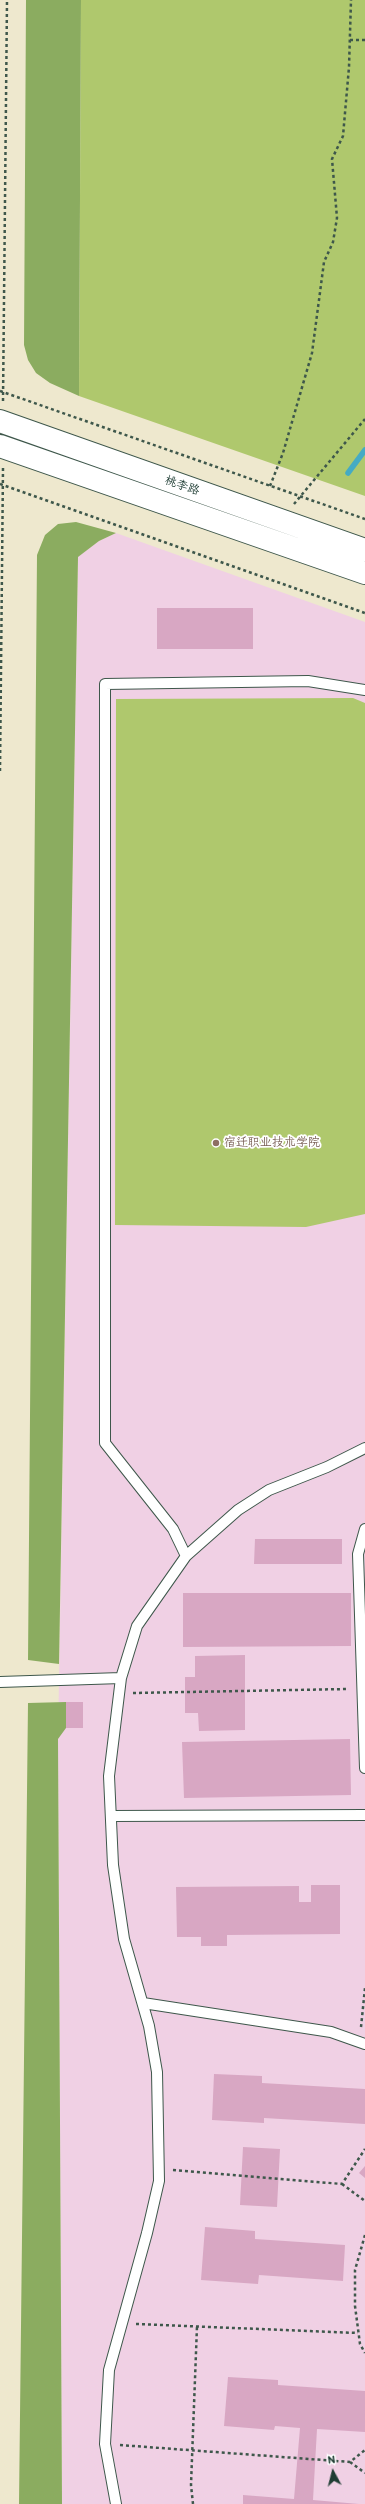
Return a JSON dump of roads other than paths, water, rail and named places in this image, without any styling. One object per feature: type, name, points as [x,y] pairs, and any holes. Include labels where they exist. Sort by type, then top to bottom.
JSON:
[{"type":"main road","name":"桃李路","points":[[0,421],[365,550]]},
{"type":"main road","name":"桃李路","points":[[1,447],[365,573]]},
{"type":"lane","points":[[186,1556],[173,1529],[105,1443],[105,684],[308,681],[365,690]]},
{"type":"lane","points":[[116,2504],[106,2444],[109,2370],[147,2233],[159,2181],[157,2072],[149,2026],[124,1939],[113,1865],[109,1776],[121,1678],[138,1626],[186,1556],[238,1510],[269,1490],[327,1468],[365,1448]]},
{"type":"lane","points":[[365,1529],[358,1554],[365,1768]]},
{"type":"lane","points":[[0,1682],[121,1678]]},
{"type":"lane","points":[[111,1816],[365,1815]]},
{"type":"lane","points":[[143,2003],[330,2032],[362,2043]]},
{"type":"waterway","points":[[348,473],[365,450]]},
{"type":"place","name":"宿迁职业技术学院","points":[[216,1143]]}]
